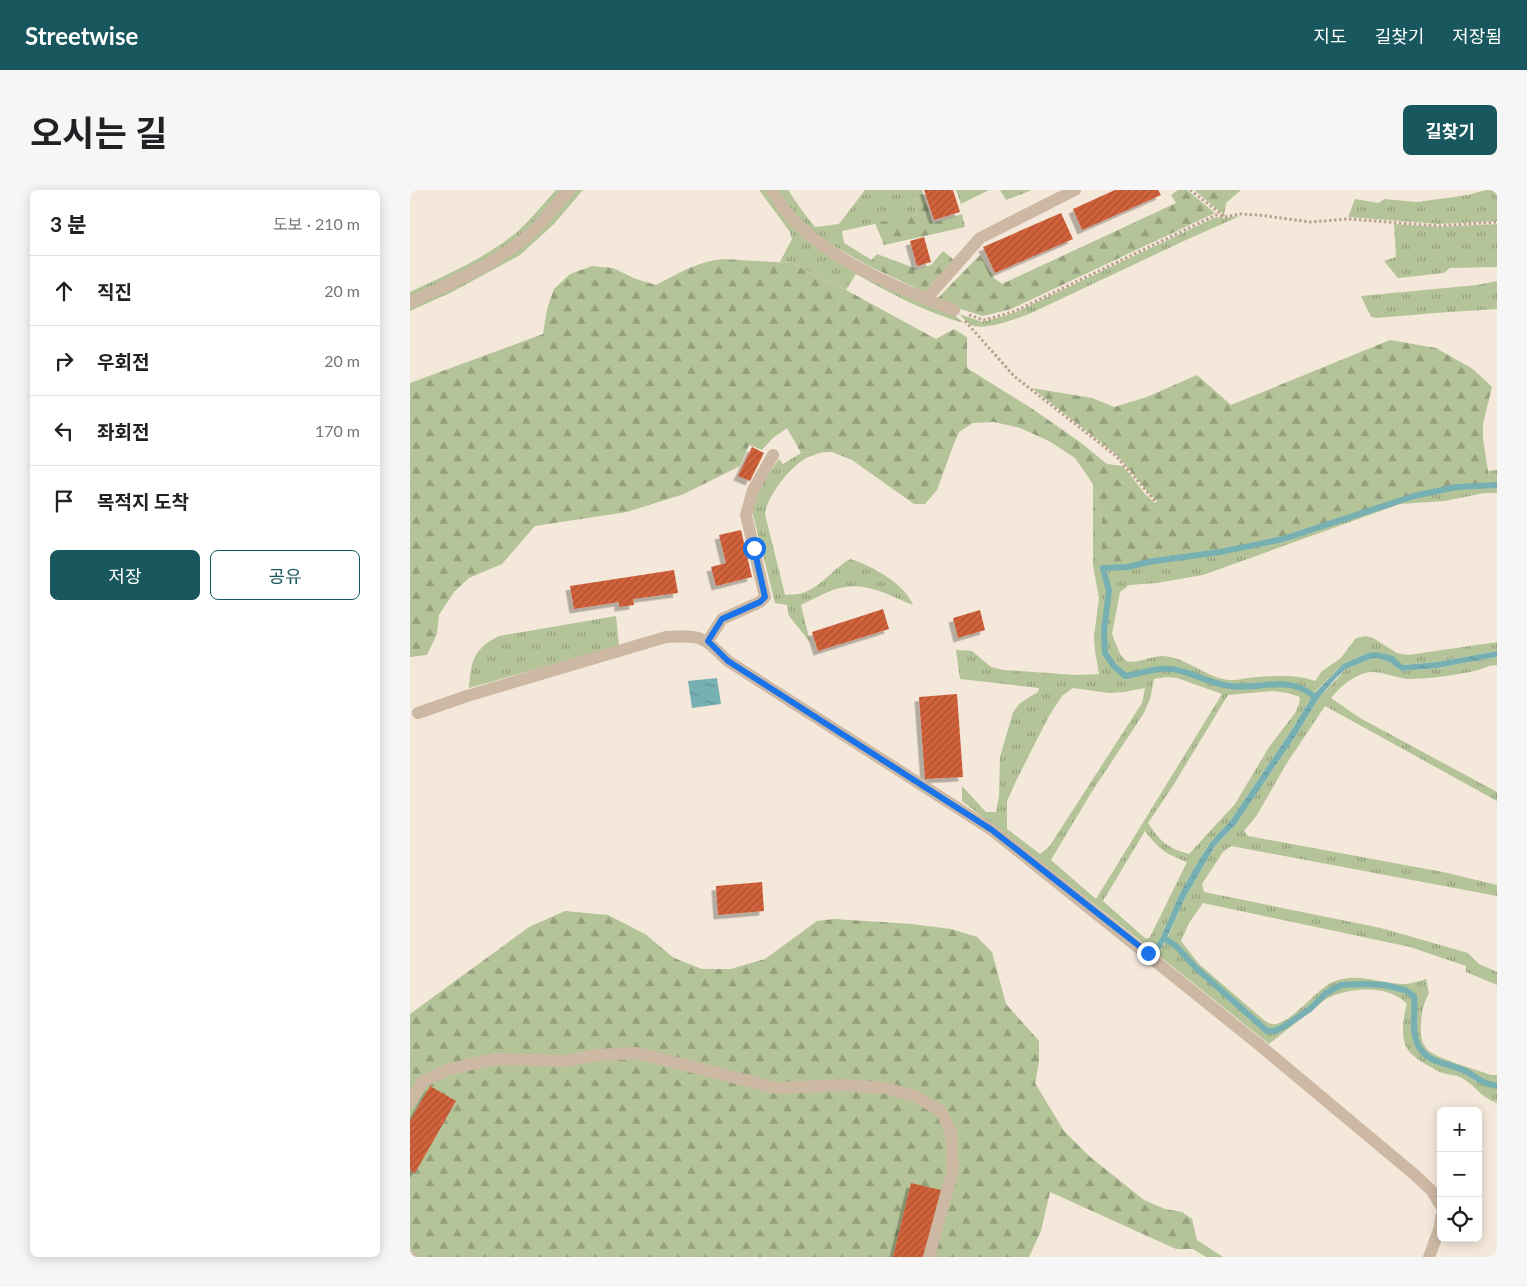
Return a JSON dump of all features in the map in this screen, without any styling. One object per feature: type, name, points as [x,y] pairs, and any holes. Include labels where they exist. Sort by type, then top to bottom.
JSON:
[{"type":"street","points":[[410,302],[465,276],[513,247],[532,232],[570,190]]},
{"type":"street","points":[[772,190],[778,202],[803,231],[854,265],[878,278],[954,310]]},
{"type":"street","points":[[926,299],[980,238],[1075,190]]},
{"type":"street","points":[[708,641],[722,619],[760,602],[765,597],[746,515],[753,490],[772,455]]},
{"type":"street","points":[[418,713],[468,696],[666,637],[693,635],[708,641],[728,661],[992,830],[1177,977],[1415,1175],[1437,1200]]},
{"type":"street","points":[[410,1103],[422,1082],[447,1070],[470,1064],[496,1060],[566,1061],[598,1055],[638,1053],[776,1088],[846,1085],[886,1088],[915,1096],[941,1111],[951,1132],[953,1169],[929,1257]]},
{"type":"street","points":[[1429,1257],[1437,1235]]},
{"type":"path","points":[[1190,190],[1224,217]]},
{"type":"path","points":[[954,310],[984,320],[1013,312],[1216,215],[1224,217],[1240,214],[1310,222],[1348,219],[1439,226],[1497,222]]},
{"type":"path","points":[[954,310],[978,334],[1014,376],[1116,456],[1156,502]]},
{"type":"green space","points":[[556,190],[566,190],[533,226],[491,258],[410,298],[410,292],[465,265],[505,241],[522,227]]},
{"type":"green space","points":[[575,190],[583,190],[554,224],[520,255],[450,293],[410,311],[410,306],[498,262]]},
{"type":"green space","points":[[759,190],[766,190],[802,233],[954,315],[964,323],[922,308],[856,274],[846,290],[791,263],[780,262],[792,239],[790,232]]},
{"type":"green space","points":[[779,190],[788,190],[815,227],[839,224],[865,190],[922,190],[924,196],[914,200],[917,215],[842,231],[844,243],[872,260],[867,265],[813,234],[791,211]]},
{"type":"green space","points":[[956,190],[989,190],[961,204]]},
{"type":"green space","points":[[1000,190],[1032,190],[1006,200]]},
{"type":"green space","points":[[1178,190],[1187,190],[1215,213],[1011,309],[983,316],[957,308],[937,299],[980,255],[994,278],[1002,284],[1176,203],[1171,195]]},
{"type":"green space","points":[[1194,190],[1241,190],[1226,203],[1224,215]]},
{"type":"green space","points":[[1486,190],[1497,190],[1497,221],[1439,224],[1348,217],[1355,199],[1379,203],[1384,199],[1417,202],[1468,195]]},
{"type":"green space","points":[[924,196],[933,223],[962,214],[965,227],[884,245],[875,223],[917,215],[914,200]]},
{"type":"green space","points":[[1240,216],[1016,319],[984,327],[971,325],[959,314],[983,322],[1014,313],[1216,217]]},
{"type":"green space","points":[[1394,224],[1439,227],[1497,224],[1497,267],[1450,268],[1444,273],[1398,278],[1384,261],[1396,257]]},
{"type":"green space","points":[[943,251],[954,260],[924,292],[867,265],[877,254],[917,269],[931,265]]},
{"type":"green space","points":[[723,259],[791,263],[846,290],[936,339],[954,329],[967,337],[967,368],[1031,408],[1080,442],[1107,464],[1123,466],[1145,494],[1155,503],[1157,501],[1117,455],[1032,388],[1092,398],[1114,407],[1147,397],[1197,375],[1231,405],[1390,340],[1436,348],[1473,369],[1492,387],[1483,424],[1483,439],[1490,484],[1456,486],[1414,494],[1282,538],[1220,551],[1154,559],[1127,566],[1102,567],[1102,522],[1093,484],[1075,458],[1049,441],[1020,428],[994,422],[973,423],[959,432],[937,490],[925,504],[914,504],[852,460],[832,452],[801,453],[787,428],[773,438],[762,450],[749,445],[740,466],[684,494],[627,512],[535,526],[502,564],[469,578],[454,592],[439,615],[437,634],[427,655],[410,657],[410,383],[543,334],[547,309],[554,289],[570,274],[592,266],[613,268],[636,279],[656,285],[696,265]]},
{"type":"green space","points":[[1497,281],[1497,309],[1377,318],[1371,317],[1361,296],[1477,285]]},
{"type":"green space","points":[[825,451],[805,459],[791,470],[774,491],[765,514],[785,595],[801,594],[811,589],[850,559],[886,576],[903,590],[913,605],[874,589],[864,587],[854,586],[833,590],[801,605],[810,642],[789,616],[787,605],[775,603],[751,507],[754,495],[779,459],[783,464],[801,453]]},
{"type":"green space","points":[[1497,470],[1497,483],[1490,484],[1488,471]]},
{"type":"green space","points":[[1093,484],[1102,522],[1102,567],[1107,591],[1103,653],[1112,666],[1125,678],[1153,671],[1171,670],[1230,688],[1283,686],[1303,690],[1313,695],[1231,820],[1210,843],[1198,862],[1179,895],[1161,937],[1154,948],[1159,951],[1166,941],[1175,947],[1194,969],[1267,1032],[1276,1033],[1311,1010],[1327,995],[1341,987],[1363,985],[1404,991],[1412,997],[1412,1032],[1419,1050],[1430,1060],[1466,1074],[1477,1082],[1497,1088],[1497,1103],[1491,1101],[1462,1078],[1440,1072],[1410,1053],[1405,1045],[1403,1033],[1403,1021],[1407,1004],[1390,993],[1379,990],[1345,992],[1326,999],[1269,1044],[962,801],[962,786],[986,812],[996,812],[999,796],[1000,757],[1013,712],[1020,703],[1038,692],[1039,688],[960,679],[956,650],[972,651],[991,667],[1004,670],[1076,675],[1099,674],[1094,637],[1099,598],[1093,565]],"holes":[[[1177,678],[1222,694],[1096,899],[1051,860],[1091,793],[1144,713],[1150,699],[1154,679]],[[1073,688],[1109,693],[1145,688],[1142,703],[1049,847],[1040,854],[1007,829],[1007,801],[1049,716],[1062,696]],[[1273,691],[1300,697],[1295,713],[1269,747],[1235,804],[1189,854],[1165,843],[1156,835],[1148,823],[1228,695]],[[1145,831],[1163,850],[1187,862],[1150,937],[1146,939],[1103,901]]]},
{"type":"green space","points":[[1497,486],[1497,493],[1484,493],[1445,501],[1400,504],[1203,575],[1157,583],[1129,585],[1120,592],[1112,634],[1120,654],[1126,661],[1131,662],[1158,656],[1171,657],[1188,663],[1211,675],[1228,680],[1287,676],[1315,681],[1322,671],[1341,658],[1356,638],[1366,636],[1373,638],[1397,653],[1408,655],[1497,642],[1497,651],[1437,662],[1403,665],[1368,653],[1343,664],[1314,693],[1305,687],[1295,684],[1223,684],[1186,670],[1171,667],[1154,668],[1125,675],[1115,667],[1109,658],[1106,648],[1106,626],[1110,592],[1105,569],[1127,569],[1154,563],[1220,554],[1283,541],[1415,497],[1457,489]]},
{"type":"green space","points":[[616,616],[619,646],[469,688],[475,657],[484,646],[499,636]]},
{"type":"green space","points":[[1497,657],[1497,665],[1434,678],[1410,679],[1376,672],[1365,673],[1346,683],[1331,698],[1360,718],[1497,792],[1497,801],[1325,706],[1285,766],[1257,815],[1244,831],[1248,836],[1443,872],[1497,885],[1497,896],[1231,846],[1223,852],[1202,884],[1204,892],[1381,928],[1468,953],[1479,964],[1497,972],[1497,985],[1466,972],[1466,966],[1410,947],[1203,903],[1189,923],[1181,941],[1199,964],[1265,1021],[1272,1024],[1290,1017],[1325,987],[1340,979],[1359,978],[1407,984],[1426,979],[1429,993],[1421,1018],[1422,1040],[1425,1046],[1429,1051],[1449,1061],[1491,1075],[1497,1075],[1497,1084],[1486,1081],[1427,1054],[1422,1049],[1416,1036],[1415,995],[1391,985],[1362,982],[1340,984],[1331,988],[1286,1024],[1268,1029],[1196,967],[1177,945],[1167,939],[1185,898],[1215,846],[1236,824],[1297,734],[1318,699],[1346,669],[1377,658],[1390,662],[1402,671],[1437,668]]},
{"type":"green space","points":[[565,911],[608,915],[645,934],[674,958],[702,969],[731,969],[765,959],[817,921],[834,919],[912,924],[951,929],[977,937],[992,952],[1006,1004],[1039,1041],[1039,1062],[1035,1083],[1064,1131],[1089,1156],[1144,1200],[1165,1209],[1182,1212],[1192,1219],[1197,1240],[1223,1257],[1206,1257],[1193,1249],[1176,1249],[1050,1192],[1041,1231],[1029,1257],[932,1257],[954,1132],[916,1093],[776,1085],[638,1050],[446,1067],[410,1097],[410,1014],[529,927]]},
{"type":"green space","points":[[637,1056],[775,1091],[886,1091],[914,1099],[939,1113],[948,1133],[950,1169],[925,1257],[413,1257],[410,1249],[410,1109],[424,1085],[448,1073],[496,1062]]},
{"type":"water","points":[[1497,651],[1497,657],[1437,668],[1402,671],[1390,662],[1377,658],[1346,669],[1318,699],[1297,734],[1236,824],[1215,846],[1185,898],[1166,940],[1159,951],[1154,948],[1161,937],[1179,895],[1210,843],[1231,820],[1313,695],[1343,664],[1368,653],[1377,652],[1393,656],[1403,665],[1437,662]]},
{"type":"water","points":[[717,678],[721,704],[692,708],[688,681]]},
{"type":"building","points":[[924,190],[953,190],[960,212],[934,220]]},
{"type":"building","points":[[1115,190],[1158,190],[1161,195],[1082,230],[1073,209]]},
{"type":"building","points":[[1061,213],[1073,239],[995,273],[983,247]]},
{"type":"building","points":[[924,237],[931,262],[917,266],[910,241]]},
{"type":"building","points":[[752,447],[764,453],[750,481],[738,476]]},
{"type":"building","points":[[741,530],[752,577],[716,586],[711,567],[726,563],[719,535]]},
{"type":"building","points":[[674,570],[678,593],[633,599],[634,605],[619,607],[619,602],[574,609],[570,586]]},
{"type":"building","points":[[883,609],[889,629],[818,651],[812,632]]},
{"type":"building","points":[[980,610],[985,630],[958,638],[953,618]]},
{"type":"building","points":[[957,694],[963,777],[925,779],[919,697]]},
{"type":"building","points":[[762,882],[764,911],[718,915],[716,886]]},
{"type":"building","points":[[430,1086],[456,1101],[415,1173],[410,1170],[410,1121]]},
{"type":"building","points":[[911,1183],[941,1190],[924,1257],[893,1257]]},
{"type":"waterway","points":[[1315,697],[1305,690],[1285,684],[1241,687],[1222,685],[1186,672],[1171,669],[1153,670],[1125,676],[1113,665],[1105,653],[1104,631],[1109,591],[1103,568],[1127,567],[1154,561],[1220,552],[1283,539],[1414,496],[1456,487],[1497,485]]},
{"type":"waterway","points":[[1164,938],[1176,946],[1196,968],[1267,1031],[1275,1031],[1285,1026],[1310,1009],[1326,993],[1341,985],[1384,985],[1405,990],[1414,996],[1414,1032],[1421,1050],[1433,1060],[1462,1069],[1482,1081],[1497,1086]]},
{"type":"route","points":[[754,548],[765,597],[760,602],[722,619],[708,641],[728,661],[992,830],[1148,953]]}]
